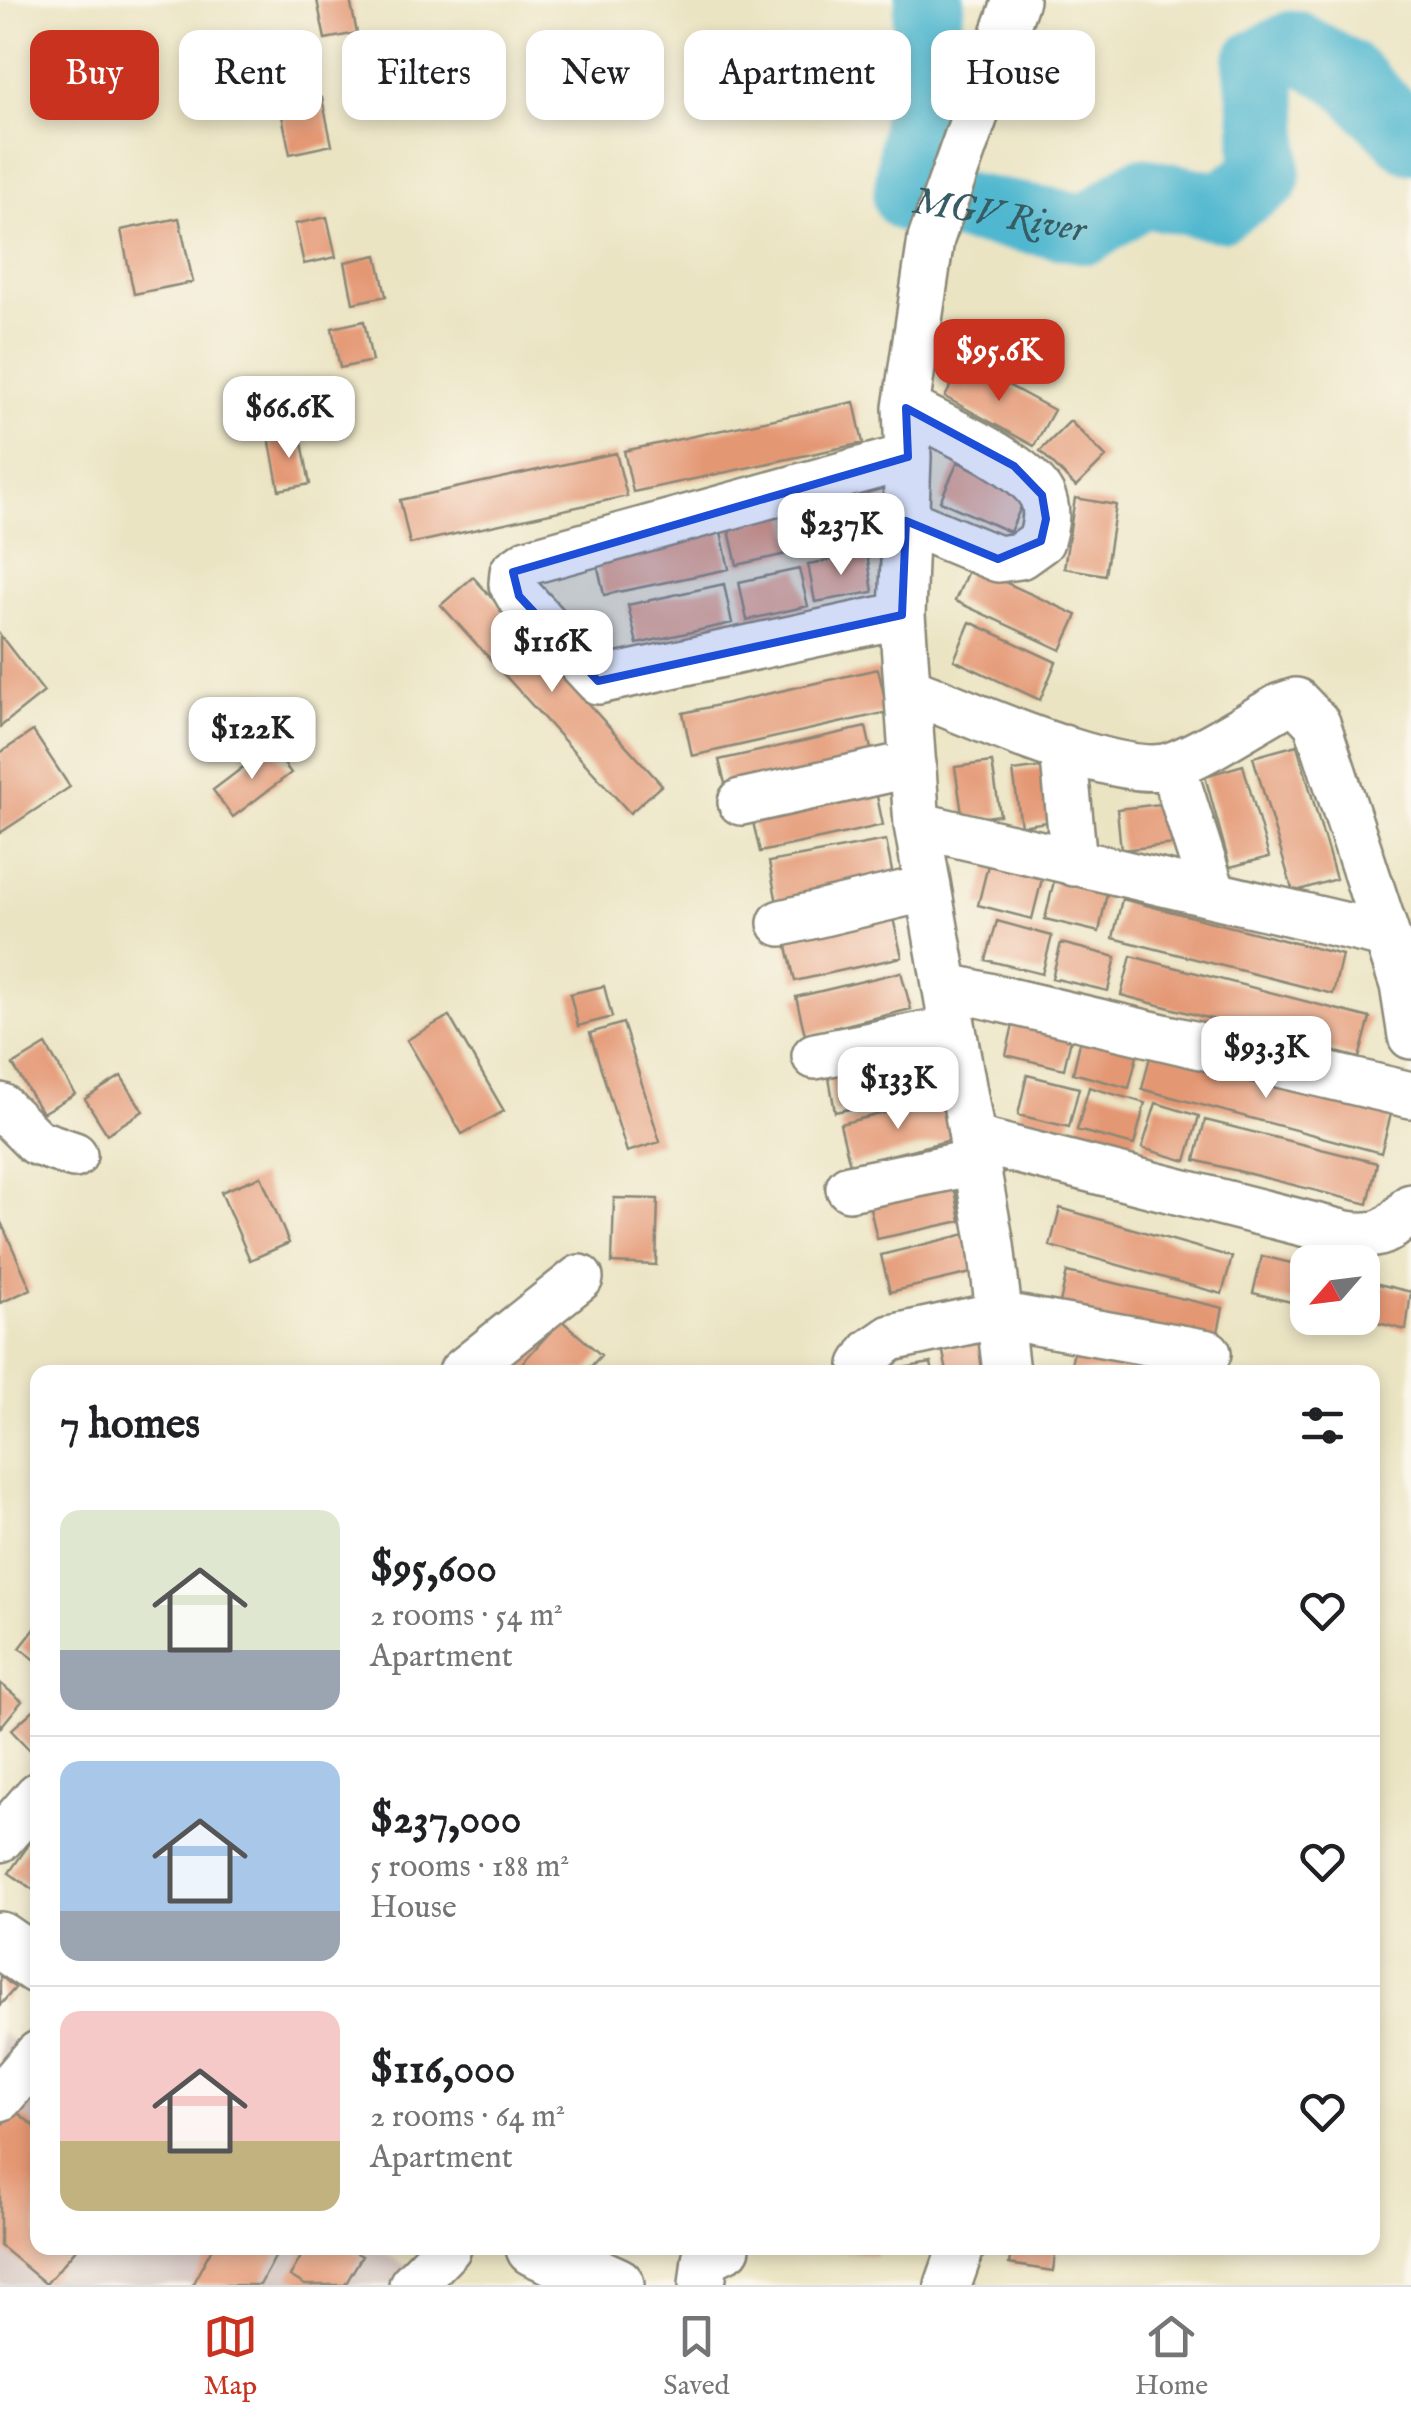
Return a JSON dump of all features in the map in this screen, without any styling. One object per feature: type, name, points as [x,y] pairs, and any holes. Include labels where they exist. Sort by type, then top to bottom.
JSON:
[{"type":"main road","points":[[0,1940],[30,1961]]},
{"type":"main road","points":[[550,2255],[616,2285]]},
{"type":"street","points":[[1005,1365],[991,1245],[917,825],[902,616],[906,408],[932,239],[1016,0]]},
{"type":"street","points":[[906,408],[1014,466],[1042,495],[1046,519],[1041,542],[1020,556],[998,559],[906,521]]},
{"type":"street","points":[[902,616],[598,681],[519,596],[512,584],[512,572],[528,562],[908,457]]},
{"type":"street","points":[[908,689],[1063,748],[1146,770],[1172,765],[1281,706],[1296,701],[1304,706],[1317,723],[1403,985],[1411,1036]]},
{"type":"street","points":[[1063,748],[1074,863]]},
{"type":"street","points":[[740,802],[913,764]]},
{"type":"street","points":[[1172,765],[1213,894]]},
{"type":"street","points":[[917,825],[1385,935]]},
{"type":"street","points":[[782,923],[928,888]]},
{"type":"street","points":[[815,1056],[948,1008],[1411,1095]]},
{"type":"street","points":[[0,1106],[36,1142],[74,1156]]},
{"type":"street","points":[[849,1188],[974,1150],[1346,1234],[1371,1237],[1392,1226],[1411,1207]]},
{"type":"street","points":[[471,1365],[580,1278]]},
{"type":"street","points":[[863,1365],[871,1352],[890,1338],[998,1315],[1208,1353]]},
{"type":"street","points":[[0,1839],[30,1804]]},
{"type":"street","points":[[0,2098],[30,2063]]},
{"type":"street","points":[[412,2285],[441,2255]]},
{"type":"street","points":[[702,2285],[705,2258],[712,2255]]},
{"type":"highlighted area","points":[[906,408],[1014,466],[1042,495],[1046,519],[1041,541],[998,559],[906,521],[902,615],[598,681],[519,596],[513,572],[908,457]]},
{"type":"shaded area","points":[[0,2032],[30,2051],[30,2255],[386,2255],[447,2285],[0,2285]]},
{"type":"building","points":[[317,0],[350,0],[356,30],[342,30],[342,36],[325,39]]},
{"type":"building","points":[[322,98],[332,145],[290,154],[283,120],[322,120]]},
{"type":"building","points":[[327,217],[336,257],[304,264],[295,224]]},
{"type":"building","points":[[179,218],[193,282],[134,294],[121,230]]},
{"type":"building","points":[[377,255],[386,296],[353,303],[345,262]]},
{"type":"building","points":[[364,321],[372,361],[340,368],[332,328]]},
{"type":"building","points":[[964,361],[1054,410],[1034,446],[945,397]]},
{"type":"building","points":[[854,402],[863,443],[633,492],[624,451]]},
{"type":"building","points":[[1070,421],[1106,457],[1076,487],[1040,451]]},
{"type":"building","points":[[300,432],[310,484],[279,490],[269,437]]},
{"type":"building","points":[[616,453],[627,496],[410,544],[400,500]]},
{"type":"building","points":[[958,462],[1027,493],[1010,532],[940,501]]},
{"type":"building","points":[[857,496],[865,538],[801,551],[793,509]]},
{"type":"building","points":[[1075,498],[1116,505],[1105,575],[1064,568]]},
{"type":"building","points":[[786,513],[795,552],[737,565],[728,526]]},
{"type":"building","points":[[720,527],[729,569],[604,595],[595,554]]},
{"type":"building","points":[[867,554],[873,592],[815,602],[808,564]]},
{"type":"building","points":[[970,566],[1077,615],[1061,650],[955,601]]},
{"type":"building","points":[[799,569],[808,606],[747,620],[739,582]]},
{"type":"building","points":[[473,577],[662,785],[630,813],[441,605]]},
{"type":"building","points":[[724,584],[732,623],[637,644],[628,605]]},
{"type":"building","points":[[970,622],[1056,662],[1040,700],[954,660]]},
{"type":"building","points":[[0,635],[44,692],[0,727]]},
{"type":"building","points":[[878,669],[888,712],[692,756],[683,713]]},
{"type":"building","points":[[866,727],[875,767],[729,799],[719,760]]},
{"type":"building","points":[[33,731],[70,787],[0,833],[0,753]]},
{"type":"building","points":[[1297,745],[1336,879],[1293,892],[1253,757]]},
{"type":"building","points":[[271,746],[291,773],[233,817],[213,790]]},
{"type":"building","points":[[992,762],[1000,815],[963,820],[955,767]]},
{"type":"building","points":[[1243,765],[1269,857],[1230,867],[1205,776]]},
{"type":"building","points":[[1051,766],[1059,820],[1021,826],[1013,771]]},
{"type":"building","points":[[874,782],[883,825],[760,852],[750,809]]},
{"type":"building","points":[[1170,803],[1175,844],[1121,850],[1117,809]]},
{"type":"building","points":[[886,840],[894,882],[777,903],[769,862]]},
{"type":"building","points":[[988,865],[1042,879],[1032,919],[978,905]]},
{"type":"building","points":[[1054,881],[1107,893],[1099,932],[1045,919]]},
{"type":"building","points":[[1122,899],[1342,955],[1333,994],[1113,938]]},
{"type":"building","points":[[892,914],[902,957],[795,981],[785,938]]},
{"type":"building","points":[[997,921],[1052,936],[1042,974],[986,960]]},
{"type":"building","points":[[1061,943],[1116,957],[1108,991],[1052,978]]},
{"type":"building","points":[[1131,956],[1370,1018],[1359,1058],[1121,995]]},
{"type":"building","points":[[901,972],[911,1009],[805,1035],[796,997]]},
{"type":"building","points":[[604,986],[612,1017],[578,1026],[570,994]]},
{"type":"building","points":[[449,1016],[504,1111],[462,1134],[407,1040]]},
{"type":"building","points":[[1015,1016],[1073,1030],[1064,1069],[1006,1055]]},
{"type":"building","points":[[623,1023],[660,1142],[627,1152],[590,1033]]},
{"type":"building","points":[[1082,1034],[1139,1048],[1129,1088],[1073,1073]]},
{"type":"building","points":[[46,1045],[75,1094],[42,1113],[13,1065]]},
{"type":"building","points":[[1152,1049],[1391,1114],[1381,1153],[1142,1089]]},
{"type":"building","points":[[932,1051],[941,1090],[835,1112],[828,1072]]},
{"type":"building","points":[[1027,1075],[1079,1088],[1069,1127],[1018,1115]]},
{"type":"building","points":[[121,1076],[143,1111],[107,1134],[85,1099]]},
{"type":"building","points":[[1089,1087],[1145,1103],[1134,1145],[1077,1130]]},
{"type":"building","points":[[945,1098],[955,1139],[850,1165],[840,1124]]},
{"type":"building","points":[[1156,1103],[1199,1116],[1186,1161],[1142,1148]]},
{"type":"building","points":[[1205,1120],[1377,1163],[1368,1204],[1195,1160]]},
{"type":"building","points":[[261,1176],[289,1243],[250,1260],[221,1192]]},
{"type":"building","points":[[953,1181],[961,1221],[877,1239],[868,1199]]},
{"type":"building","points":[[614,1198],[658,1199],[656,1265],[612,1263]]},
{"type":"building","points":[[1060,1208],[1232,1257],[1222,1294],[1050,1246]]},
{"type":"building","points":[[0,1220],[31,1289],[0,1303]]},
{"type":"building","points":[[966,1234],[975,1272],[890,1292],[881,1255]]},
{"type":"building","points":[[1262,1256],[1290,1263],[1290,1302],[1253,1293]]},
{"type":"building","points":[[1067,1272],[1223,1308],[1215,1347],[1058,1311]]},
{"type":"building","points":[[1380,1284],[1411,1292],[1406,1330],[1380,1324]]},
{"type":"building","points":[[561,1320],[601,1355],[592,1365],[520,1365]]},
{"type":"building","points":[[1078,1336],[1183,1365],[1071,1365]]},
{"type":"building","points":[[986,1339],[990,1365],[946,1365],[942,1347]]},
{"type":"building","points":[[30,1635],[30,1656],[20,1648]]},
{"type":"building","points":[[0,1683],[22,1701],[0,1728]]},
{"type":"building","points":[[30,1713],[30,1750],[11,1730]]},
{"type":"building","points":[[30,1843],[30,1887],[9,1873]]},
{"type":"building","points":[[0,1975],[15,1988],[0,2005]]},
{"type":"building","points":[[14,2110],[30,2123],[30,2255],[71,2255],[46,2284],[0,2246],[0,2127]]},
{"type":"building","points":[[208,2255],[276,2255],[260,2285],[192,2285]]},
{"type":"building","points":[[302,2255],[362,2256],[345,2285],[305,2285],[290,2276]]},
{"type":"building","points":[[1011,2255],[1055,2255],[1053,2271],[1009,2264]]},
{"type":"waterway","name":"MGV River","points":[[930,0],[908,198],[1088,229],[1142,192],[1220,207],[1266,177],[1258,64],[1294,45],[1345,73],[1411,139]]}]
